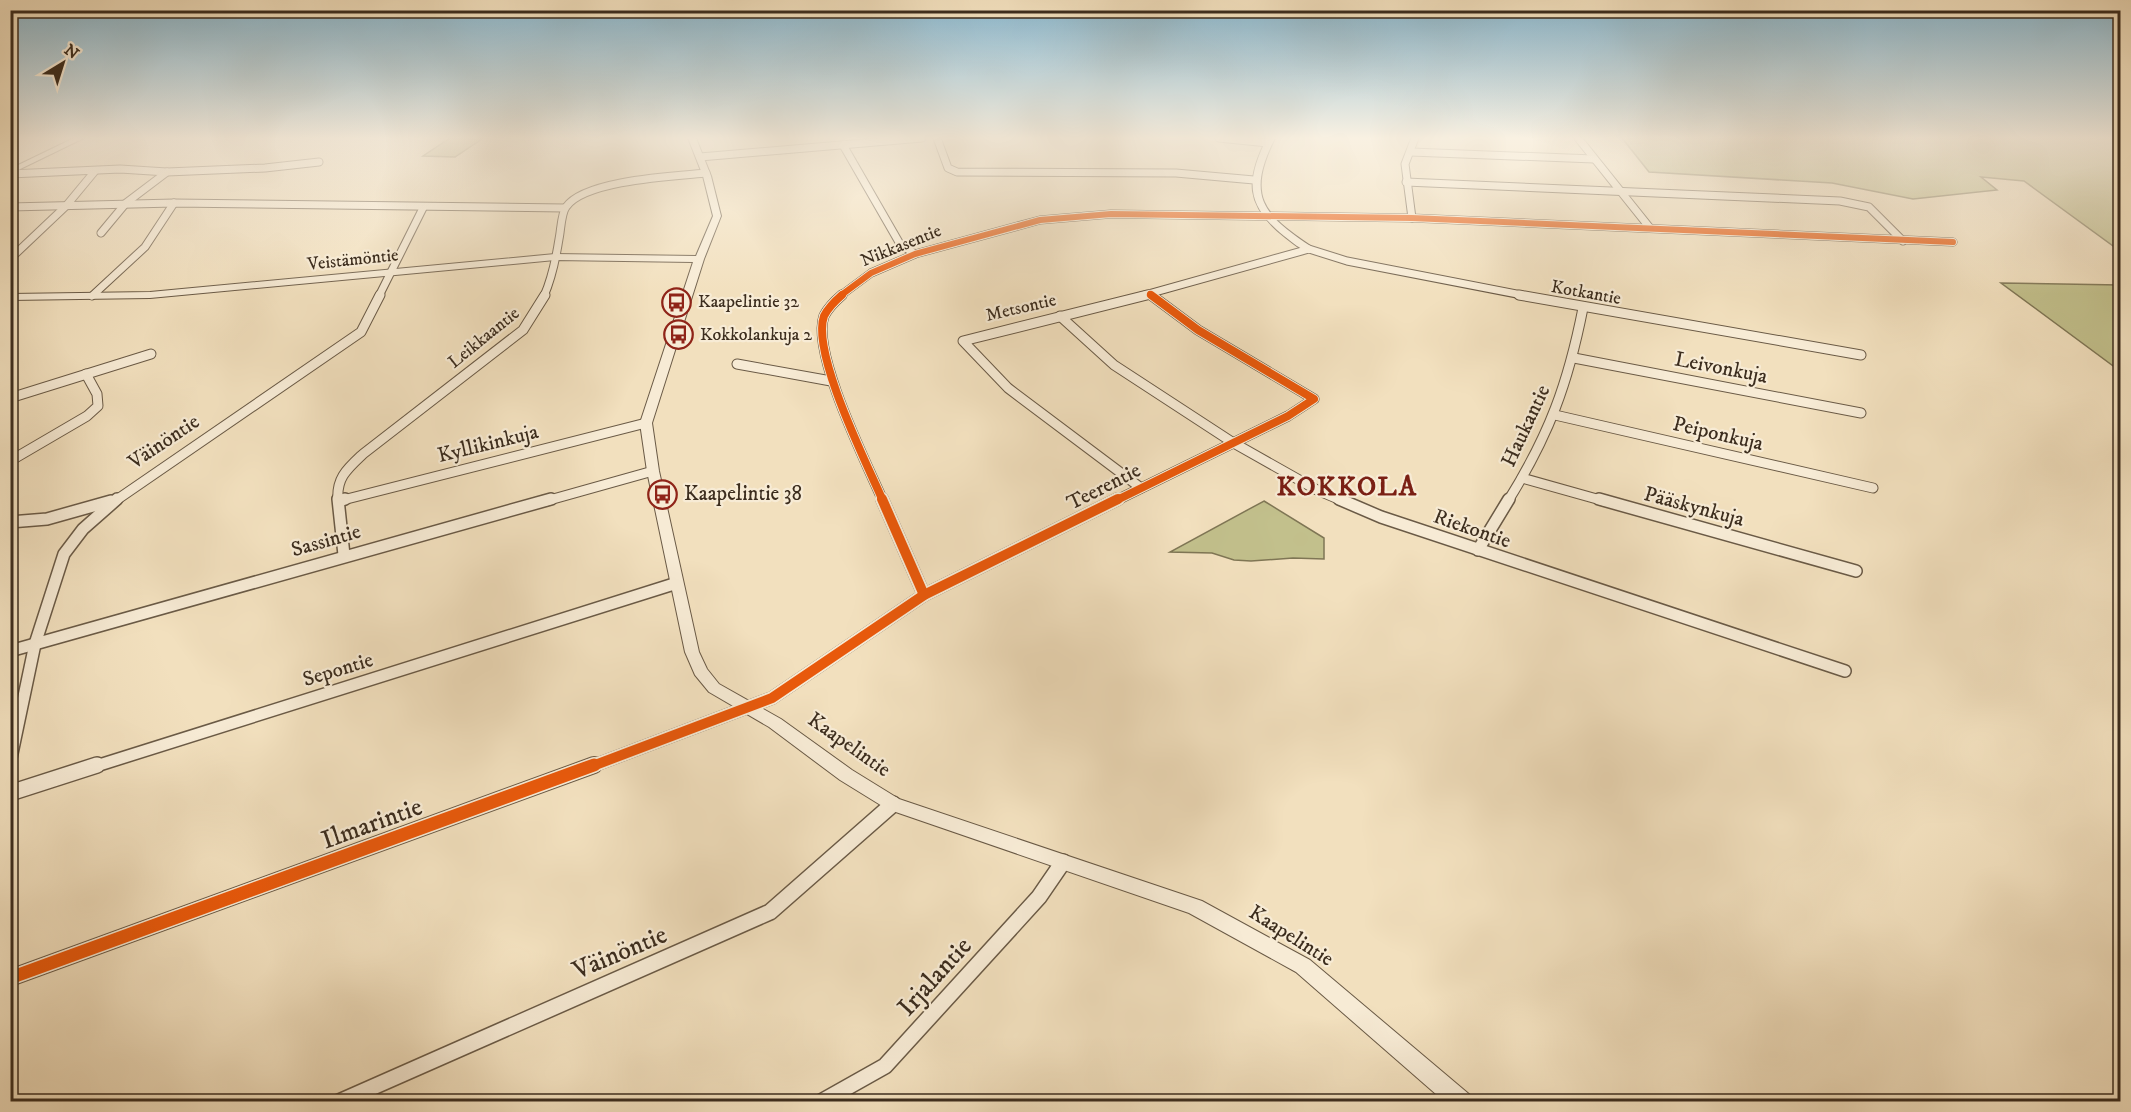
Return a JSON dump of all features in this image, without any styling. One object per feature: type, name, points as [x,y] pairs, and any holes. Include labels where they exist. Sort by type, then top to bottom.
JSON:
[{"type":"street","points":[[10,259],[66,206],[79,190]]},
{"type":"street","points":[[101,233],[126,203],[143,190]]},
{"type":"street","points":[[10,207],[174,202],[423,208],[565,208],[571,200],[593,190]]},
{"type":"street","name":"Kaapelintie","points":[[710,190],[717,216],[699,259],[646,423],[653,471],[692,652],[700,671],[714,688],[775,723],[846,775],[893,804],[1195,906],[1303,966],[1462,1101]]},
{"type":"street","points":[[869,190],[900,244],[915,254]]},
{"type":"street","points":[[1256,190],[1260,207],[1265,215],[1285,233],[1309,249]]},
{"type":"street","points":[[1408,190],[1412,218]]},
{"type":"street","points":[[1595,190],[1856,203],[1869,207],[1903,241]]},
{"type":"street","points":[[1621,191],[1650,228]]},
{"type":"street","points":[[92,296],[146,247],[174,202]]},
{"type":"street","name":"Väinöntie","points":[[10,763],[35,644],[64,554],[83,529],[117,499],[361,333],[423,208]]},
{"type":"street","name":"Leikkaantie","points":[[344,555],[336,488],[342,474],[363,454],[522,330],[536,316],[548,292],[565,208]]},
{"type":"street","name":"Nikkasentie","points":[[924,595],[831,381],[823,331],[824,317],[832,304],[850,287],[871,273],[915,254],[1040,220],[1102,214],[1412,218],[1953,242]]},
{"type":"street","name":"Metsontie","points":[[1141,488],[1008,388],[963,341],[1150,294],[1309,249]]},
{"type":"street","name":"Kotkantie","points":[[1309,249],[1367,266],[1583,308],[1861,355]]},
{"type":"street","name":"Veistämöntie","points":[[10,297],[150,295],[555,257],[699,259]]},
{"type":"street","name":"Teerentie","points":[[746,707],[772,698],[924,595],[1288,416],[1314,399],[1198,330],[1150,294]]},
{"type":"street","name":"Haukantie","points":[[1478,550],[1522,478],[1555,415],[1574,358],[1583,308]]},
{"type":"street","name":"Riekontie","points":[[1060,316],[1114,365],[1232,442],[1317,490],[1381,517],[1845,671]]},
{"type":"street","points":[[10,398],[151,354]]},
{"type":"street","name":"Leivonkuja","points":[[1574,358],[1861,413]]},
{"type":"street","points":[[737,364],[831,381]]},
{"type":"street","points":[[10,461],[87,416],[98,406],[97,394],[86,374]]},
{"type":"street","name":"Peiponkuja","points":[[1555,415],[1873,488]]},
{"type":"street","name":"Kyllikinkuja","points":[[339,501],[646,423]]},
{"type":"street","name":"Sassintie","points":[[10,651],[344,555],[653,471]]},
{"type":"street","name":"Pääskynkuja","points":[[1522,478],[1857,571]]},
{"type":"street","points":[[10,522],[47,519],[117,499]]},
{"type":"street","name":"Sepontie","points":[[10,793],[677,583]]},
{"type":"street","name":"Ilmarintie","points":[[10,978],[683,734],[746,707]]},
{"type":"street","name":"Väinöntie","points":[[339,1101],[770,912],[893,804]]},
{"type":"street","name":"Irjalantie","points":[[821,1101],[885,1066],[1039,897],[1062,862]]},
{"type":"shaded area","points":[[1867,190],[1997,190],[1913,199]]},
{"type":"shaded area","points":[[2036,190],[2120,190],[2120,251]]},
{"type":"shaded area","points":[[2001,283],[2120,285],[2120,371]]},
{"type":"shaded area","points":[[1264,501],[1324,538],[1324,559],[1293,558],[1251,561],[1234,560],[1212,553],[1170,552]]},
{"type":"cycle path","points":[[924,595],[831,381],[823,331],[824,317],[832,304],[850,287],[871,273],[915,254],[1040,220],[1111,214],[1412,218],[1953,242]]},
{"type":"cycle path","points":[[10,978],[683,733],[725,714],[772,698],[924,595],[1288,416],[1314,399],[1198,330],[1150,294]]},
{"type":"place","name":"Kaapelintie 32","points":[[677,302]]},
{"type":"place","name":"Kokkolankuja 2","points":[[679,335]]},
{"type":"place","name":"Kaapelintie 38","points":[[663,494]]},
{"type":"district","name":"KOKKOLA","points":[[1347,487]]}]
